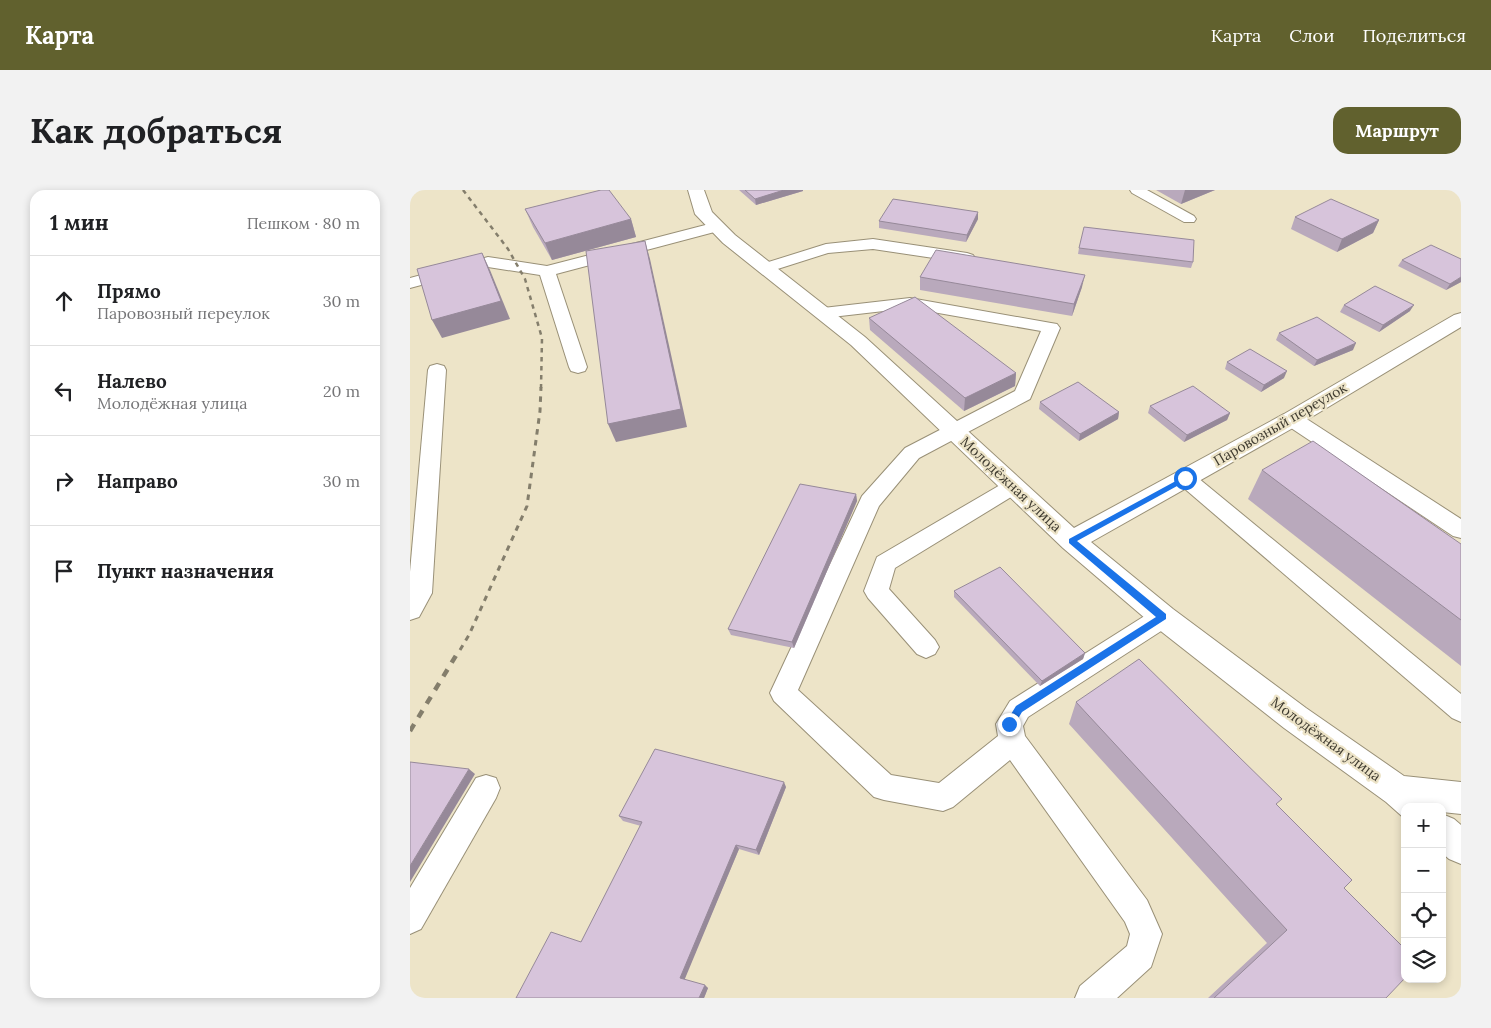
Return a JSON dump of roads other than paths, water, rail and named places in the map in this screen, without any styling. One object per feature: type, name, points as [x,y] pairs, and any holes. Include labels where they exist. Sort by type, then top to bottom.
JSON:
[{"type":"street","name":"Молодёжная улица","points":[[696,190],[704,214],[729,239],[858,341],[1072,541],[1163,617],[1295,718],[1407,799],[1461,798]]},
{"type":"street","name":"Паровозный переулок","points":[[1072,541],[1292,419],[1461,320]]},
{"type":"street","points":[[1446,834],[1461,847]]},
{"type":"lane","points":[[1137,190],[1189,219]]},
{"type":"lane","points":[[410,283],[488,262],[548,271],[717,227]]},
{"type":"lane","points":[[765,268],[826,249],[873,244],[986,260]]},
{"type":"lane","points":[[548,271],[578,367]]},
{"type":"lane","points":[[822,313],[910,303],[1051,328],[1023,395],[912,454],[870,502],[783,694],[884,787],[943,797],[1013,742]]},
{"type":"lane","points":[[410,610],[420,593],[437,370]]},
{"type":"lane","points":[[1292,419],[1461,530]]},
{"type":"lane","points":[[1185,478],[1461,710]]},
{"type":"lane","points":[[926,647],[876,591],[886,563],[1014,486]]},
{"type":"lane","points":[[1092,998],[1140,956],[1146,934],[1136,911],[1013,742],[1009,724],[1019,709],[1163,617]]},
{"type":"lane","points":[[410,918],[486,788]]},
{"type":"railway","points":[[463,190],[508,249],[525,279],[542,338],[541,388]]},
{"type":"railway","points":[[460,650],[469,635],[527,506],[540,411],[541,387]]},
{"type":"railway","points":[[410,731],[460,649]]}]
